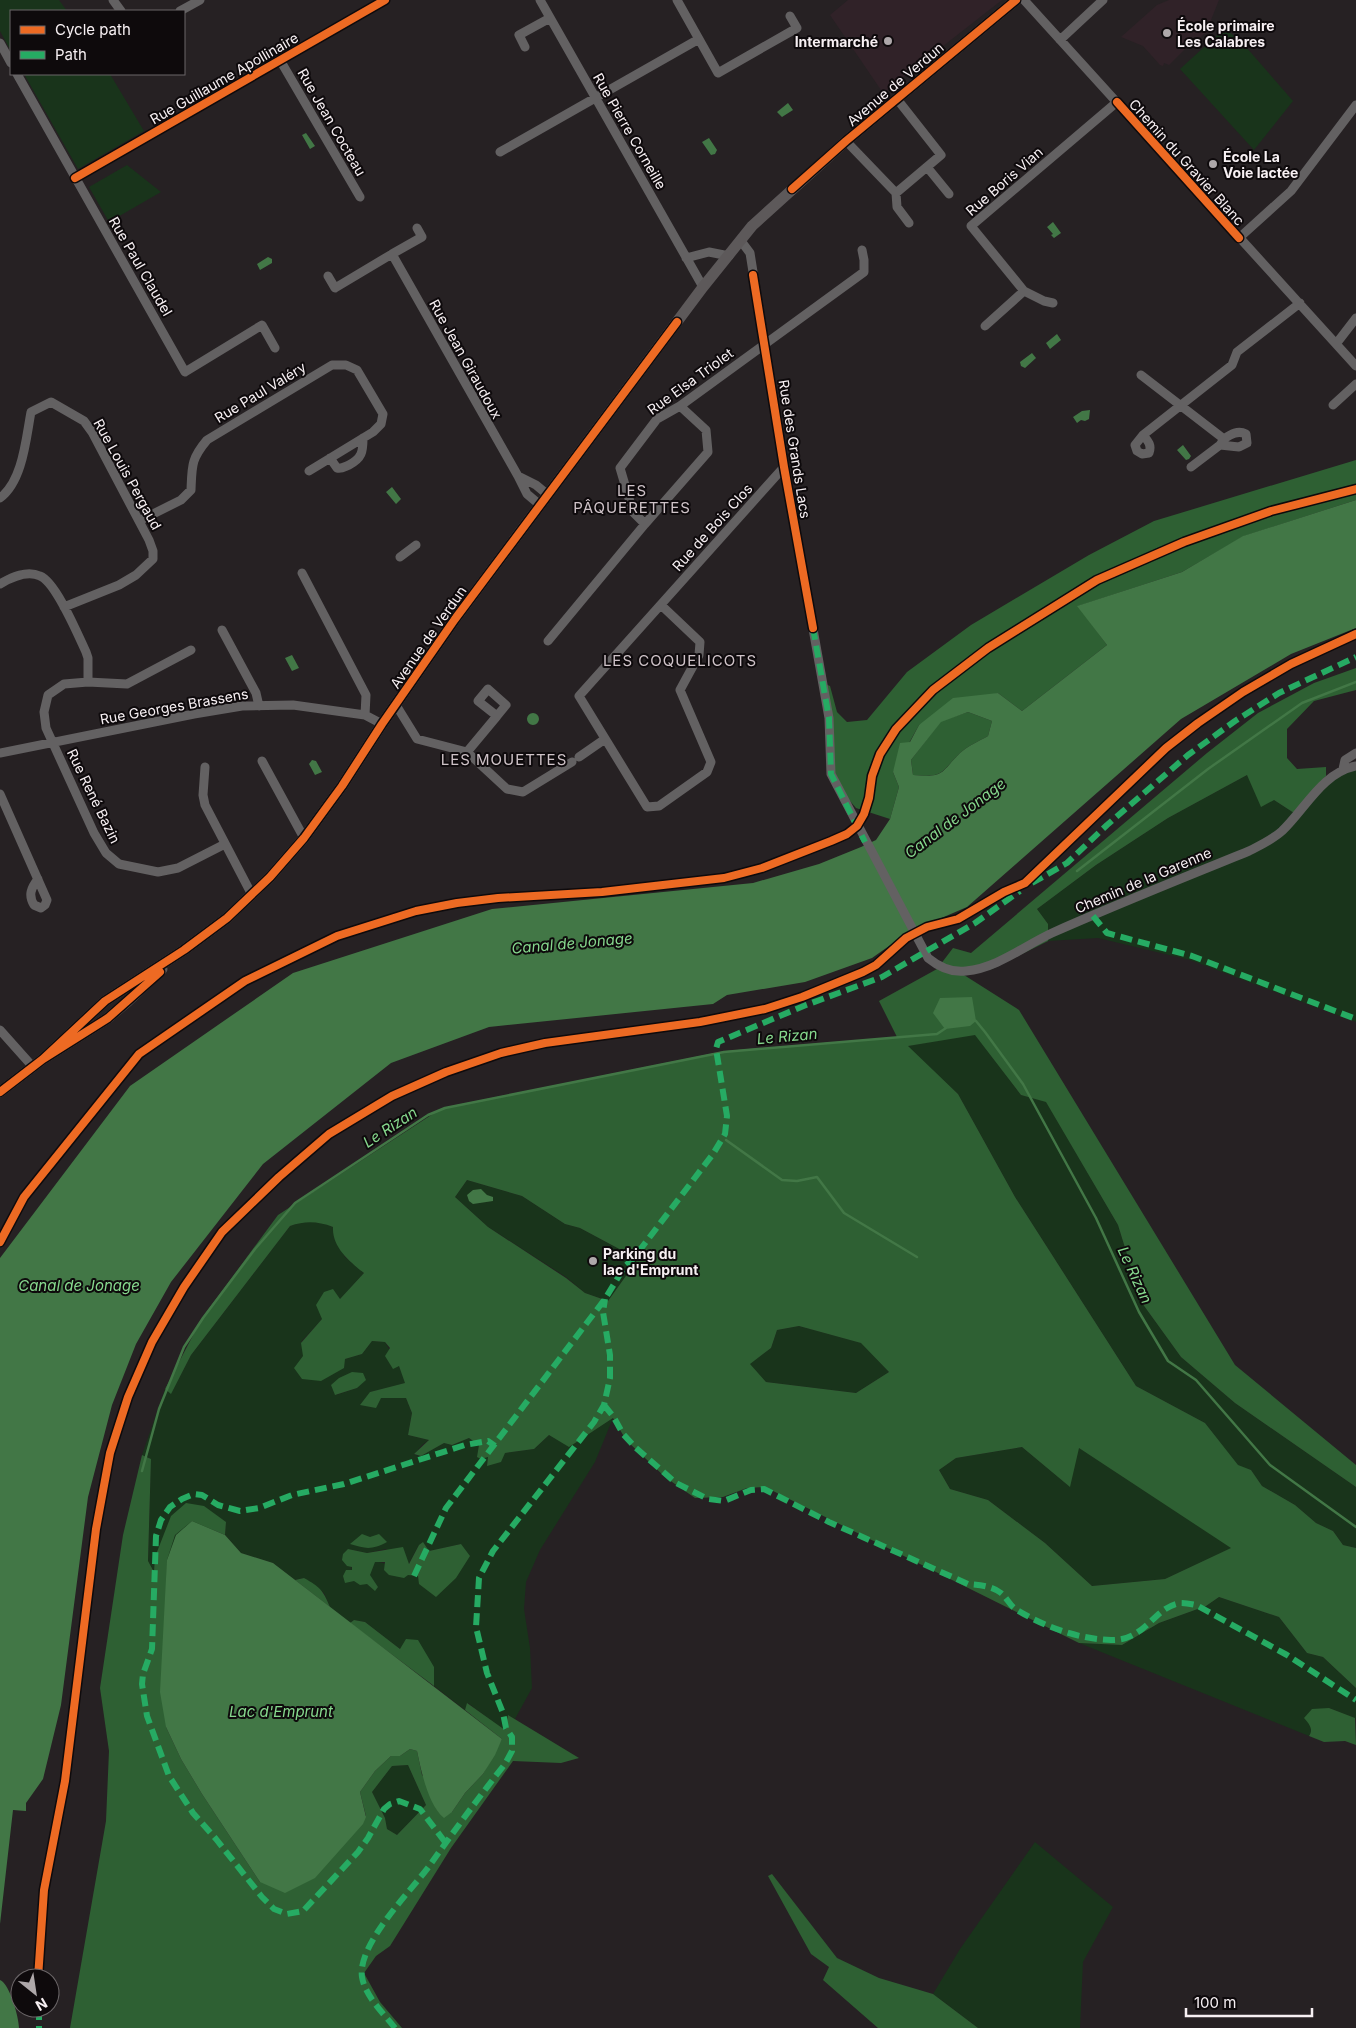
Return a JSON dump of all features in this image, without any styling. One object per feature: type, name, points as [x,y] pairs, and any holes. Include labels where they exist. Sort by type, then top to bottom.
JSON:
[{"type":"main road","name":"Avenue de Verdun","points":[[0,1092],[43,1059],[108,1018],[184,950],[227,918],[270,877],[304,838],[342,786],[382,724],[455,619],[703,286],[752,226],[846,141],[1016,0]]},
{"type":"street","points":[[182,10],[200,0]]},
{"type":"street","name":"Rue Guillaume Apollinaire","points":[[75,178],[385,0]]},
{"type":"street","name":"Rue Pierre Corneille","points":[[540,0],[703,286]]},
{"type":"street","points":[[677,0],[718,73],[797,28],[790,16]]},
{"type":"street","name":"Chemin du Gravier Blanc","points":[[1024,0],[1356,366]]},
{"type":"street","points":[[1060,40],[1103,0]]},
{"type":"street","points":[[525,47],[519,35],[550,18]]},
{"type":"street","points":[[500,152],[699,39]]},
{"type":"street","points":[[0,43],[10,61]]},
{"type":"street","name":"Rue Jean Cocteau","points":[[280,60],[360,197]]},
{"type":"street","name":"Rue Paul Claudel","points":[[18,75],[185,372],[262,326],[275,348]]},
{"type":"street","points":[[896,99],[941,155],[896,193]]},
{"type":"street","name":"Rue Boris Vian","points":[[1053,303],[1044,301],[1024,291],[971,226],[1117,102]]},
{"type":"street","points":[[1239,238],[1291,191],[1356,105]]},
{"type":"street","points":[[846,141],[896,193],[897,207],[909,223]]},
{"type":"street","points":[[927,166],[949,194]]},
{"type":"street","points":[[328,276],[335,288],[422,237],[417,228]]},
{"type":"street","name":"Rue des Grands Lacs","points":[[741,241],[750,253],[784,467],[829,718],[831,774],[865,842],[924,951]]},
{"type":"street","name":"Rue Elsa Triolet","points":[[645,524],[633,512],[620,468],[657,420],[680,406],[864,272],[862,250]]},
{"type":"street","points":[[686,258],[709,252],[729,256]]},
{"type":"street","name":"Rue Jean Giraudoux","points":[[392,254],[518,476],[526,494],[540,505]]},
{"type":"street","points":[[985,326],[1024,291]]},
{"type":"street","points":[[1143,435],[1232,365],[1237,352],[1300,303]]},
{"type":"street","points":[[1336,344],[1356,318]]},
{"type":"street","name":"Rue Paul Valéry","points":[[139,521],[181,500],[191,490],[192,470],[196,454],[207,440],[332,365],[346,365],[357,370],[383,414],[381,424],[363,438],[309,471]]},
{"type":"street","points":[[1141,375],[1222,442],[1191,466]]},
{"type":"street","points":[[1333,405],[1356,384]]},
{"type":"street","name":"Rue Louis Pergaud","points":[[0,498],[5,494],[17,474],[24,455],[31,412],[51,402],[84,421],[92,432],[139,521],[153,550],[153,559],[136,575],[119,586],[64,607]]},
{"type":"street","points":[[548,641],[645,524],[708,452],[706,430],[680,406]]},
{"type":"street","points":[[330,458],[337,468],[341,469],[358,460],[363,453],[363,438]]},
{"type":"street","name":"Rue de Bois Clos","points":[[661,605],[700,642],[699,655],[680,690],[711,762],[707,772],[659,806],[647,807],[579,696],[784,467]]},
{"type":"street","points":[[518,476],[536,485],[548,495]]},
{"type":"street","points":[[400,557],[416,545]]},
{"type":"street","points":[[0,584],[12,577],[27,573],[41,576],[51,584],[88,658],[88,682]]},
{"type":"street","points":[[302,573],[366,695],[365,715]]},
{"type":"street","points":[[222,630],[256,693],[259,706]]},
{"type":"street","name":"Rue René Bazin","points":[[191,650],[128,684],[88,682],[64,684],[48,696],[44,712],[46,728],[94,833],[106,853],[119,864],[158,872],[178,868],[225,844]]},
{"type":"street","name":"Rue Georges Brassens","points":[[0,753],[242,706],[293,705],[365,715],[382,724]]},
{"type":"street","points":[[396,705],[417,739],[468,752],[507,789],[523,792],[605,739]]},
{"type":"street","points":[[468,752],[497,716]]},
{"type":"street","points":[[1343,769],[1345,760],[1356,753]]},
{"type":"street","points":[[262,761],[304,838]]},
{"type":"street","points":[[205,766],[204,805],[252,895]]},
{"type":"street","name":"Chemin de la Garenne","points":[[924,951],[935,964],[948,970],[965,971],[990,965],[1052,934],[1266,843],[1282,831],[1329,778],[1343,769],[1356,766]]},
{"type":"street","points":[[0,794],[38,879]]},
{"type":"street","points":[[0,1030],[33,1066]]},
{"type":"shaded area","points":[[0,0],[59,0],[66,10],[10,10],[10,49],[0,31]]},
{"type":"shaded area","points":[[848,0],[1002,0],[883,93],[830,15]]},
{"type":"shaded area","name":"École primaire Les Calabres","points":[[1169,0],[1219,0],[1211,20],[1213,22],[1210,32],[1204,34],[1192,45],[1190,44],[1169,65],[1164,63],[1163,66],[1143,46],[1121,37],[1157,5]]},
{"type":"shaded area","points":[[1225,28],[1246,47],[1293,101],[1254,150],[1180,69]]},
{"type":"shaded area","points":[[25,75],[111,75],[144,131],[78,169]]},
{"type":"shaded area","points":[[127,165],[161,192],[109,222],[89,187]]},
{"type":"shaded area","points":[[1356,460],[1356,500],[1244,536],[1182,572],[1078,606],[1107,645],[1022,711],[998,693],[919,725],[893,772],[899,787],[890,819],[856,808],[844,794],[834,773],[825,684],[830,686],[837,712],[847,722],[867,720],[907,672],[971,625],[1089,555],[1154,521]]},
{"type":"shaded area","points":[[1356,668],[1356,690],[1314,701],[1287,729],[1287,758],[1297,769],[1326,767],[1326,776],[1294,813],[1274,800],[1261,807],[1247,775],[1168,818],[1096,865],[1037,909],[1048,924],[1048,941],[992,969],[964,975],[1019,1010],[1235,1365],[1356,1465],[1356,1487],[1235,1403],[1181,1357],[1142,1303],[1118,1225],[1046,1102],[1021,1095],[975,1035],[908,1046],[958,1094],[1015,1197],[1136,1386],[1205,1423],[1238,1465],[1251,1470],[1262,1486],[1295,1505],[1316,1523],[1333,1531],[1343,1545],[1356,1548],[1356,1688],[1323,1657],[1307,1653],[1279,1617],[1219,1597],[1206,1606],[1159,1623],[1122,1645],[1079,1643],[765,1487],[747,1488],[723,1497],[695,1498],[665,1477],[626,1440],[613,1418],[569,1447],[549,1435],[534,1449],[505,1453],[501,1462],[487,1466],[488,1457],[481,1459],[477,1457],[479,1445],[469,1438],[452,1445],[444,1443],[421,1456],[414,1454],[429,1440],[408,1435],[412,1413],[406,1398],[381,1398],[376,1408],[360,1405],[370,1392],[405,1383],[399,1366],[393,1369],[385,1356],[390,1348],[385,1342],[372,1341],[362,1354],[345,1359],[344,1368],[321,1381],[302,1379],[294,1368],[303,1356],[301,1343],[322,1319],[316,1305],[324,1292],[333,1289],[340,1299],[364,1273],[342,1253],[335,1241],[333,1227],[322,1224],[301,1223],[290,1226],[191,1355],[171,1394],[165,1389],[202,1318],[278,1215],[442,1108],[725,1051],[897,1037],[879,1001],[937,969],[953,948],[971,953],[1207,753],[1258,713],[1314,683]],"holes":[[[467,1180],[522,1196],[565,1224],[580,1228],[638,1259],[608,1301],[585,1293],[566,1278],[488,1227],[455,1197]],[[799,1326],[861,1343],[889,1372],[856,1393],[766,1382],[750,1364],[771,1348],[777,1330]],[[1022,1447],[1070,1487],[1079,1448],[1231,1548],[1165,1579],[1092,1586],[1045,1543],[988,1500],[950,1489],[939,1470],[956,1458]]]},
{"type":"shaded area","points":[[968,712],[992,721],[988,736],[963,750],[941,773],[931,776],[913,775],[911,760],[941,721]]},
{"type":"shaded area","points":[[1356,763],[1356,1022],[1190,960],[1098,938],[1048,941],[1048,924],[1037,909],[1096,865],[1168,818],[1247,775],[1274,800],[1294,813],[1326,776]]},
{"type":"shaded area","points":[[975,1034],[1021,1095],[1046,1101],[1118,1225],[1142,1303],[1181,1357],[1235,1403],[1356,1487],[1356,1548],[1343,1545],[1333,1531],[1316,1523],[1295,1505],[1262,1486],[1251,1470],[1238,1466],[1205,1423],[1136,1386],[1015,1197],[958,1094],[907,1046]]},
{"type":"shaded area","points":[[467,1180],[522,1196],[565,1224],[580,1228],[638,1259],[608,1301],[585,1293],[566,1277],[488,1227],[455,1197]]},
{"type":"shaded area","points":[[304,1221],[323,1223],[333,1227],[345,1257],[364,1273],[301,1342],[345,1359],[362,1354],[372,1341],[385,1342],[399,1366],[406,1383],[370,1392],[381,1398],[406,1398],[412,1413],[408,1435],[429,1440],[414,1455],[421,1456],[444,1443],[452,1445],[469,1438],[479,1445],[488,1457],[487,1465],[505,1453],[534,1449],[549,1435],[569,1446],[613,1418],[595,1462],[540,1550],[526,1582],[524,1609],[530,1648],[532,1688],[515,1719],[508,1715],[505,1731],[468,1703],[465,1710],[434,1686],[434,1667],[400,1649],[365,1622],[354,1620],[350,1623],[330,1607],[324,1593],[304,1578],[295,1580],[273,1563],[241,1553],[225,1535],[226,1522],[155,1573],[148,1562],[151,1459],[142,1455],[165,1389],[171,1393],[191,1355],[290,1226]],"holes":[[[363,1373],[357,1388],[336,1395]],[[461,1544],[418,1576],[407,1574],[386,1564],[374,1561],[369,1575],[378,1587],[375,1590],[367,1584],[354,1581],[348,1549],[367,1553],[386,1549],[408,1565],[419,1545],[429,1551]]]},
{"type":"shaded area","points":[[799,1326],[862,1343],[889,1372],[856,1393],[766,1382],[749,1364],[771,1348],[777,1330]]},
{"type":"shaded area","points":[[352,1372],[363,1373],[366,1380],[357,1388],[335,1395],[331,1385],[339,1378]]},
{"type":"shaded area","points":[[1022,1447],[1069,1486],[1078,1447],[1232,1548],[1165,1579],[1092,1586],[1045,1543],[988,1500],[950,1489],[939,1470],[956,1458]]},
{"type":"shaded area","points":[[142,1455],[151,1459],[148,1561],[154,1572],[155,1557],[171,1516],[186,1503],[204,1506],[226,1522],[225,1535],[192,1521],[175,1535],[167,1560],[166,1727],[181,1759],[202,1794],[260,1882],[366,1816],[360,1792],[375,1771],[391,1756],[400,1756],[410,1749],[417,1751],[422,1775],[452,1812],[465,1793],[483,1774],[502,1739],[465,1710],[467,1703],[505,1730],[508,1715],[579,1758],[561,1763],[513,1761],[451,1848],[390,1946],[376,1956],[364,1973],[380,2002],[402,2028],[70,2028],[106,1821],[109,1751],[100,1688],[123,1535]],"holes":[[[408,1765],[426,1805],[397,1835],[387,1829],[385,1818],[372,1792],[392,1766]]]},
{"type":"shaded area","points":[[362,1534],[370,1537],[379,1534],[387,1542],[369,1548],[350,1544]]},
{"type":"shaded area","points":[[423,1542],[429,1551],[461,1544],[470,1556],[456,1578],[436,1597],[419,1584],[418,1576],[408,1575],[404,1578],[389,1575],[384,1570],[385,1562],[375,1562],[370,1575],[378,1587],[375,1591],[367,1584],[360,1585],[354,1581],[345,1583],[343,1576],[346,1570],[352,1570],[352,1567],[347,1566],[342,1560],[343,1554],[348,1549],[367,1553],[403,1547],[409,1564],[419,1545]]},
{"type":"shaded area","points":[[304,1578],[320,1590],[330,1607],[295,1580]]},
{"type":"shaded area","points":[[1219,1597],[1279,1617],[1307,1653],[1323,1657],[1356,1688],[1356,1719],[1329,1708],[1311,1726],[1309,1736],[1079,1643],[1122,1645],[1159,1623],[1206,1606]]},
{"type":"shaded area","points":[[354,1620],[365,1622],[400,1649],[406,1639],[418,1640],[434,1667],[434,1686],[350,1623]]},
{"type":"shaded area","points":[[1329,1708],[1355,1718],[1356,1745],[1345,1741],[1324,1742],[1309,1736],[1311,1729],[1304,1718],[1312,1709]]},
{"type":"shaded area","points":[[408,1765],[426,1805],[397,1835],[387,1829],[385,1818],[372,1792],[392,1766]]},
{"type":"shaded area","points":[[1035,1842],[1113,1907],[1083,1962],[1080,2028],[978,2028],[933,1994],[960,1949]]},
{"type":"shaded area","points":[[772,1874],[837,1958],[879,1978],[933,1994],[978,2028],[878,2028],[823,1980],[829,1967],[811,1954],[768,1876]]},
{"type":"water","points":[[788,103],[793,110],[782,117],[777,112]]},
{"type":"water","points":[[306,133],[315,146],[310,149],[302,135]]},
{"type":"water","points":[[709,138],[717,150],[715,154],[711,155],[702,142]]},
{"type":"water","points":[[1053,222],[1061,233],[1054,238],[1047,227]]},
{"type":"water","points":[[268,257],[272,259],[272,263],[260,270],[257,264]]},
{"type":"water","points":[[1057,334],[1061,340],[1050,349],[1046,343]]},
{"type":"water","points":[[1032,353],[1036,358],[1025,368],[1021,366],[1020,362]]},
{"type":"water","points":[[1090,410],[1089,419],[1085,421],[1081,420],[1077,423],[1073,417],[1082,411]]},
{"type":"water","points":[[1183,445],[1191,456],[1186,460],[1177,450]]},
{"type":"water","points":[[392,487],[401,499],[396,504],[386,492]]},
{"type":"water","name":"Canal de Jonage","points":[[1356,500],[1356,628],[1291,654],[1181,719],[967,907],[909,932],[872,958],[805,982],[727,995],[713,1004],[489,1027],[391,1063],[263,1164],[171,1282],[136,1344],[112,1405],[88,1497],[61,1705],[43,1779],[26,1803],[26,1811],[13,1810],[0,1924],[0,1258],[130,1086],[293,973],[492,909],[753,883],[819,864],[876,840],[890,819],[899,787],[893,772],[900,743],[910,742],[919,725],[953,698],[998,693],[1022,711],[1107,645],[1077,606],[1182,572],[1243,536]],"holes":[[[968,712],[992,721],[988,736],[963,750],[941,773],[931,776],[913,775],[911,760],[941,722]]]},
{"type":"water","points":[[292,655],[299,668],[292,671],[285,658]]},
{"type":"water","points":[[533,713],[539,719],[533,725],[527,719]]},
{"type":"water","points":[[312,760],[316,761],[322,772],[315,775],[309,764]]},
{"type":"water","points":[[972,997],[976,1021],[970,1026],[945,1029],[933,1013],[940,998]]},
{"type":"water","points":[[481,1189],[487,1195],[493,1197],[493,1201],[473,1204],[469,1201],[467,1195],[473,1190]]},
{"type":"water","name":"Lac d'Emprunt","points":[[192,1521],[225,1535],[241,1553],[273,1563],[502,1739],[483,1774],[465,1793],[452,1812],[444,1818],[438,1812],[429,1796],[417,1751],[410,1749],[400,1756],[391,1756],[375,1771],[360,1792],[366,1817],[363,1824],[315,1878],[285,1893],[260,1882],[202,1794],[181,1759],[166,1727],[160,1692],[167,1560],[176,1535]]},
{"type":"water","points":[[0,1980],[4,1983],[10,1994],[10,2018],[17,2018],[19,2028],[0,2028]]},
{"type":"waterway","points":[[1077,871],[1208,769],[1302,703],[1356,682]]},
{"type":"waterway","name":"Le Rizan","points":[[973,1020],[985,1032],[1023,1084],[1096,1218],[1139,1312],[1168,1361],[1196,1380],[1270,1465],[1356,1527]]},
{"type":"waterway","name":"Le Rizan","points":[[142,1471],[159,1409],[184,1347],[203,1318],[255,1249],[295,1203],[428,1115],[445,1108],[724,1052],[937,1034],[946,1028]]},
{"type":"waterway","points":[[726,1140],[782,1180],[797,1181],[817,1177],[844,1213],[917,1257]]},
{"type":"marked path","points":[[813,628],[829,718],[831,774],[865,842]]},
{"type":"marked path","points":[[1032,883],[1067,863],[1107,825],[1188,755],[1235,721],[1279,693],[1356,657]]},
{"type":"marked path","points":[[414,1576],[446,1508],[605,1299],[625,1266],[633,1259],[713,1154],[725,1134],[727,1116],[716,1049],[718,1042],[806,1005],[882,977],[975,923],[1020,891]]},
{"type":"marked path","points":[[1093,916],[1107,933],[1192,956],[1356,1019]]},
{"type":"marked path","points":[[395,2028],[367,1991],[362,1977],[363,1964],[368,1949],[387,1918],[430,1865],[505,1764],[512,1751],[512,1737],[506,1728],[503,1713],[487,1673],[476,1627],[479,1578],[493,1551],[594,1422],[604,1405],[610,1378],[610,1355],[603,1312],[605,1299]]},
{"type":"marked path","points":[[604,1405],[623,1434],[636,1448],[676,1483],[708,1499],[724,1501],[751,1490],[764,1489],[829,1522],[968,1584],[994,1589],[1001,1593],[1015,1608],[1028,1616],[1074,1635],[1111,1640],[1123,1639],[1141,1630],[1172,1605],[1181,1603],[1196,1605],[1287,1655],[1356,1700]]},
{"type":"marked path","points":[[445,1842],[420,1809],[399,1801],[390,1804],[384,1809],[358,1852],[303,1911],[287,1914],[274,1909],[262,1897],[193,1813],[169,1776],[147,1716],[142,1684],[143,1674],[152,1649],[156,1536],[161,1520],[170,1507],[194,1494],[202,1495],[218,1505],[240,1511],[259,1508],[292,1495],[344,1484],[465,1445],[488,1441],[495,1446]]},
{"type":"marked path","points":[[39,2018],[39,2028]]},
{"type":"cycle path","points":[[75,178],[385,0]]},
{"type":"cycle path","points":[[792,189],[846,141],[1016,0]]},
{"type":"cycle path","points":[[1117,102],[1239,238]]},
{"type":"cycle path","points":[[753,275],[784,467],[813,628]]},
{"type":"cycle path","points":[[43,1059],[105,1001],[184,950],[227,918],[270,877],[304,838],[342,786],[382,724],[455,619],[677,322]]},
{"type":"cycle path","points":[[0,1242],[24,1197],[139,1054],[245,981],[337,936],[416,911],[498,898],[602,892],[724,878],[762,868],[847,834],[857,826],[864,814],[869,798],[872,776],[880,754],[896,729],[933,690],[988,648],[1097,580],[1184,542],[1271,511],[1356,489]]},
{"type":"cycle path","points":[[39,1968],[44,1890],[65,1781],[96,1529],[110,1453],[128,1397],[152,1342],[184,1287],[222,1232],[279,1177],[329,1134],[392,1096],[446,1072],[501,1053],[545,1043],[700,1022],[765,1009],[802,997],[863,972],[876,965],[906,938],[927,927],[958,919],[1004,892],[1025,883],[1166,748],[1198,723],[1243,692],[1291,664],[1356,634]]},
{"type":"cycle path","points":[[0,1092],[43,1059],[108,1018],[160,972]]},
{"type":"place","name":"École primaire Les Calabres","points":[[1167,33]]},
{"type":"place","name":"Intermarché","points":[[888,41]]},
{"type":"place","name":"École La Voie lactée","points":[[1213,164]]},
{"type":"place","name":"Parking du lac d'Emprunt","points":[[593,1261]]},
{"type":"district","name":"LES PÂQUERETTES","points":[[632,498]]},
{"type":"district","name":"LES COQUELICOTS","points":[[680,660]]},
{"type":"district","name":"LES MOUETTES","points":[[504,759]]}]
